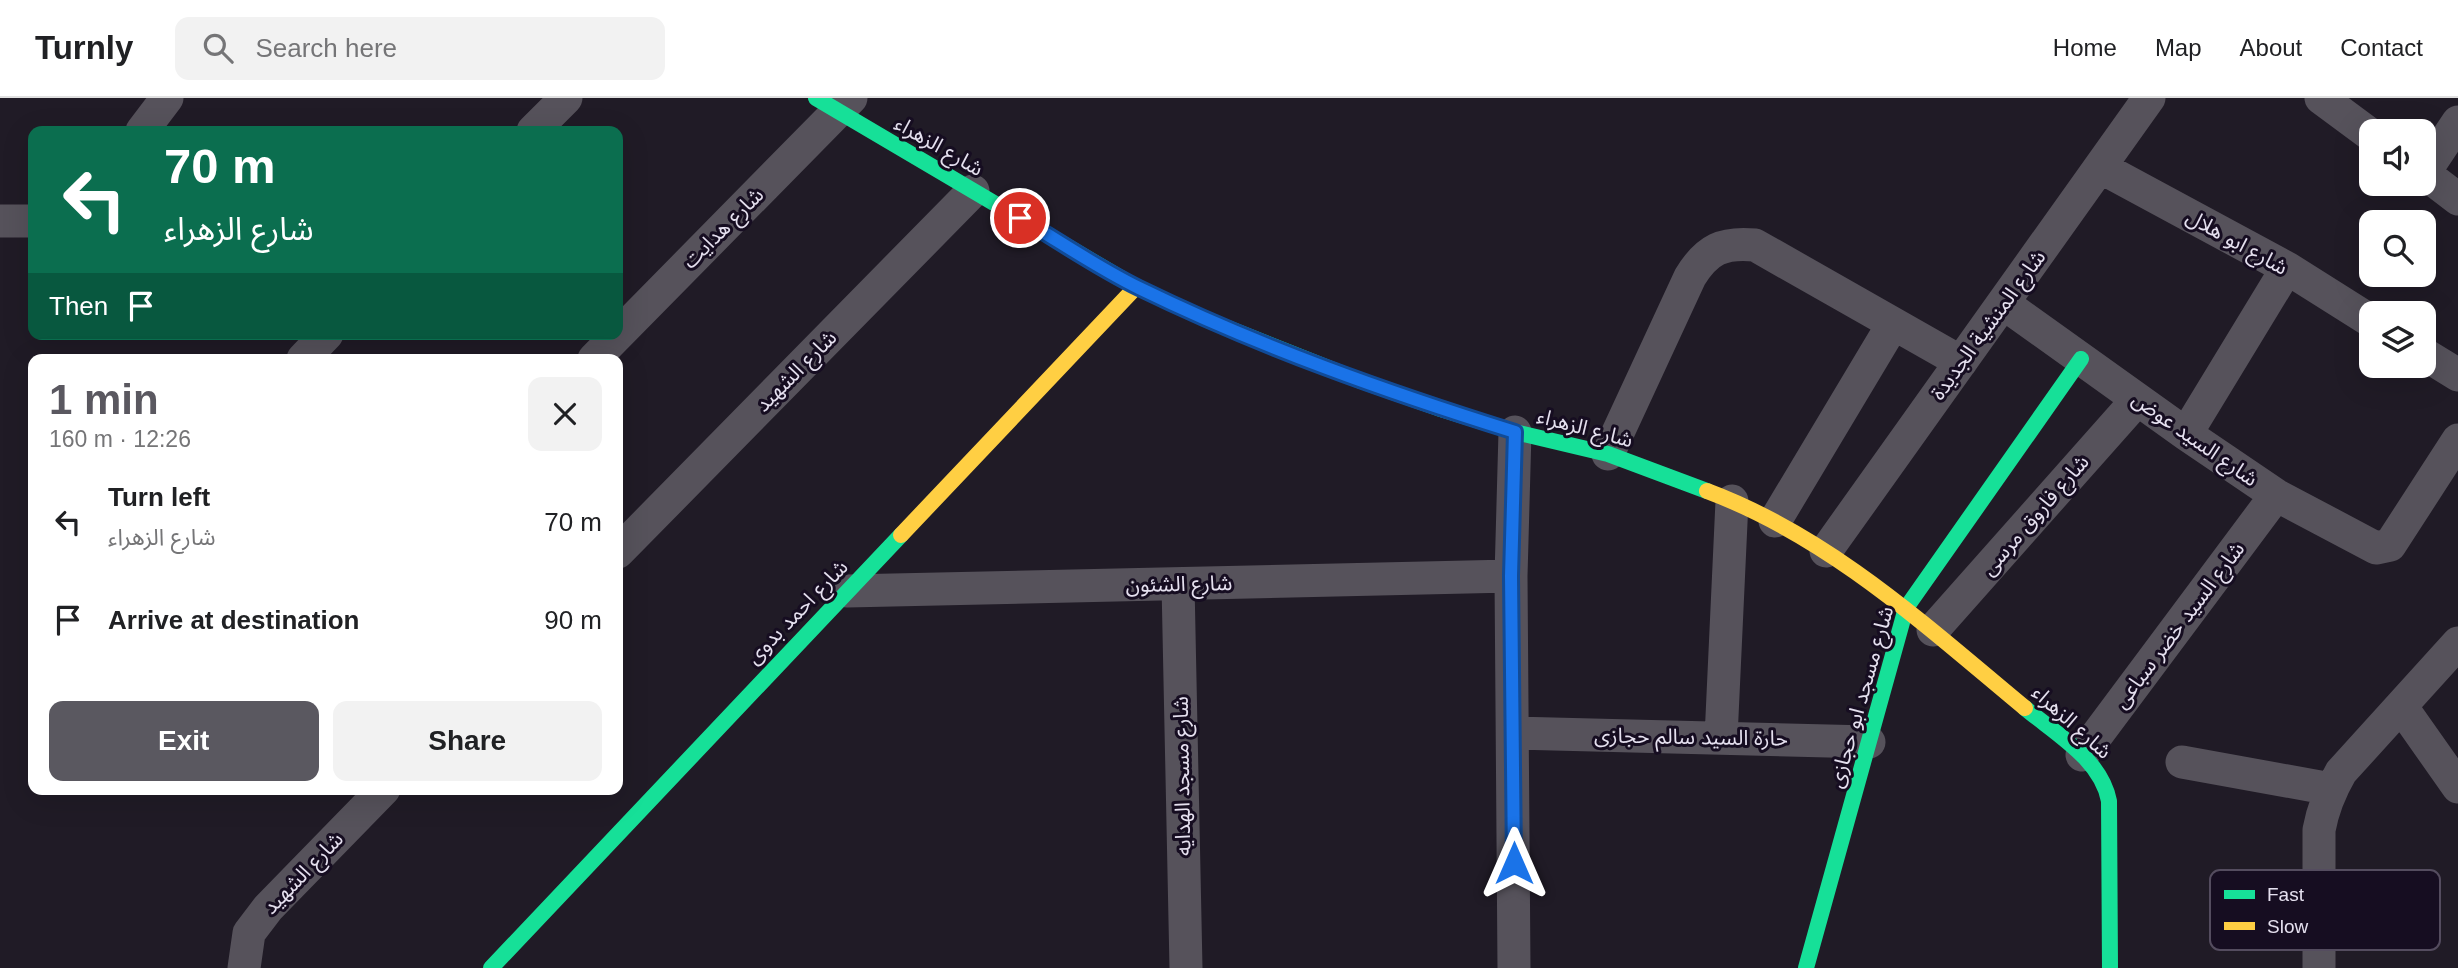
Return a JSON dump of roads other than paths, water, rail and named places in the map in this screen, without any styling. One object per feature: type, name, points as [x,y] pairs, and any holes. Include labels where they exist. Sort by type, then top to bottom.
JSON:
[{"type":"street","points":[[146,126],[167,98]]},
{"type":"street","points":[[538,126],[566,98]]},
{"type":"street","name":"شارع المنشية الجديدة","points":[[1826,551],[2149,98]]},
{"type":"street","points":[[2321,98],[2359,126]]},
{"type":"street","name":"شارع الزهراء","points":[[835,102],[973,191],[1136,287],[1298,357],[1438,408],[1515,432],[1608,454],[1732,501],[1775,521],[1826,551],[1906,608],[2082,755],[2102,775],[2107,788],[2110,968]]},
{"type":"street","name":"شارع هدايت","points":[[623,328],[835,102]]},
{"type":"street","points":[[2436,155],[2458,122]]},
{"type":"street","name":"شارع ابو هلال","points":[[2100,167],[2287,268],[2359,313]]},
{"type":"street","points":[[2436,182],[2458,199]]},
{"type":"street","name":"شارع الشهيد","points":[[623,547],[973,191]]},
{"type":"street","points":[[0,221],[28,221]]},
{"type":"street","points":[[1608,454],[1700,260],[1717,248],[1736,243],[1755,245],[1961,362]]},
{"type":"street","points":[[2186,434],[2287,268]]},
{"type":"street","name":"شارع احمد بدوى","points":[[491,968],[1136,287]]},
{"type":"street","name":"شارع السيد عوض","points":[[2003,303],[2137,400],[2276,495],[2376,548],[2390,545],[2458,440]]},
{"type":"street","points":[[1775,521],[1893,324]]},
{"type":"street","points":[[308,354],[321,340]]},
{"type":"street","name":"شارع هدايت","points":[[599,354],[612,340]]},
{"type":"street","name":"شارع مسجد ابو حجازى","points":[[1806,968],[1906,608],[2081,359]]},
{"type":"street","points":[[2436,361],[2458,375]]},
{"type":"street","name":"شارع فاروق مرسى","points":[[1933,630],[2137,400]]},
{"type":"street","points":[[1514,968],[1511,576],[1515,432]]},
{"type":"street","name":"شارع السيد خضر سباعى","points":[[2082,755],[2276,495]]},
{"type":"street","points":[[1721,738],[1732,501]]},
{"type":"street","name":"شارع الشئون","points":[[847,591],[1511,576]]},
{"type":"street","name":"شارع مسجد الهدايه","points":[[1178,584],[1186,968]]},
{"type":"street","points":[[2319,870],[2319,830],[2323,808],[2331,789],[2342,772],[2458,643]]},
{"type":"street","points":[[2400,706],[2458,787]]},
{"type":"street","name":"حارة السيد سالم حجازى","points":[[1513,733],[1869,742]]},
{"type":"street","points":[[2182,762],[2331,789]]},
{"type":"street","name":"شارع الشهيد","points":[[244,968],[249,933],[268,908],[378,795]]},
{"type":"street","points":[[2319,950],[2319,968]]}]
